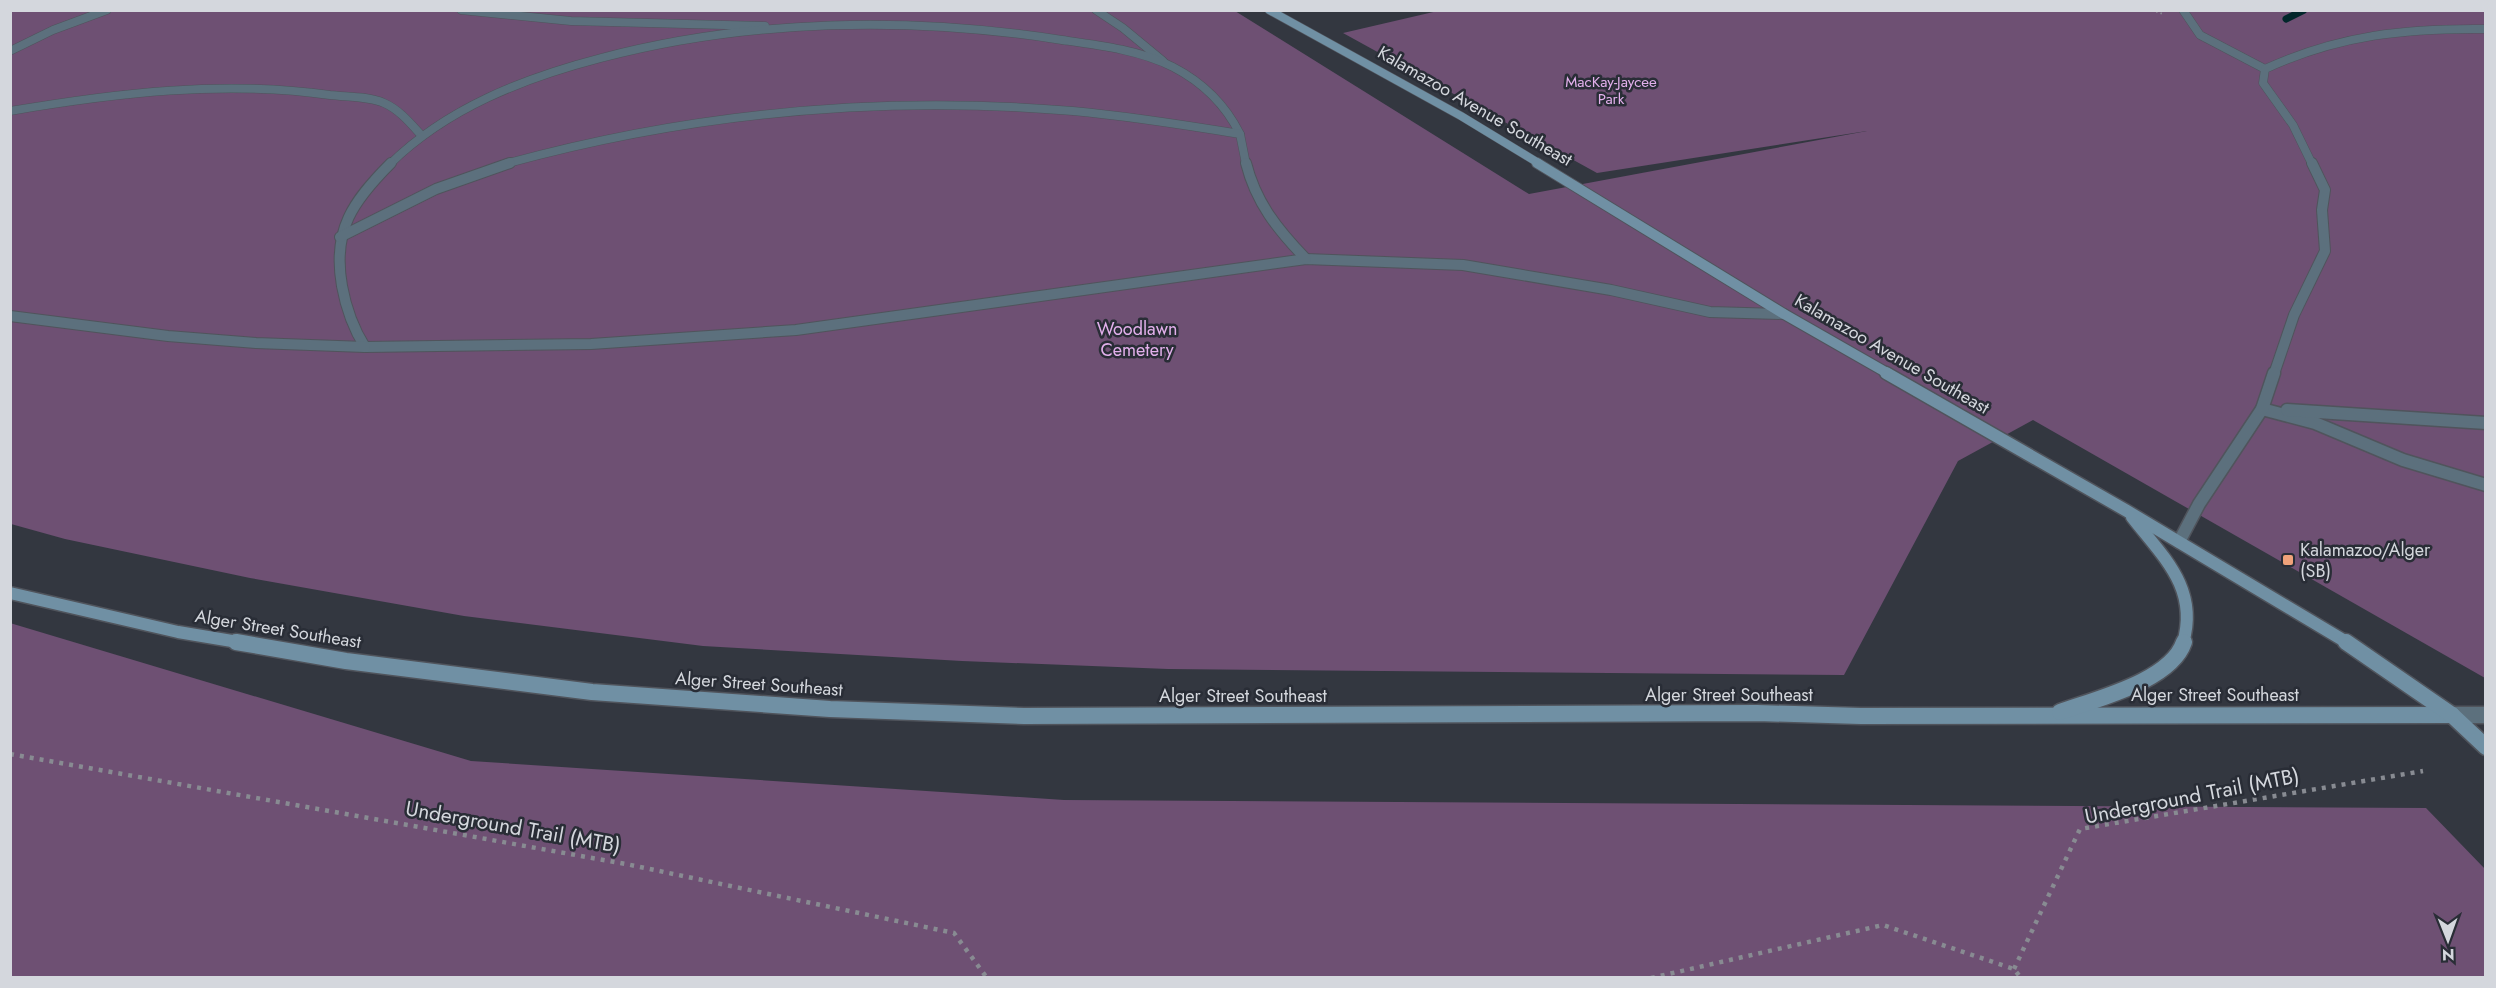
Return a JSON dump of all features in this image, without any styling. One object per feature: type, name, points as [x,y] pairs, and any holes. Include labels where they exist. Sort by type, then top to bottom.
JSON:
[{"type":"main road","name":"Kalamazoo Avenue Southeast","points":[[1269,10],[1461,116],[1784,314],[2127,511],[2334,634],[2452,715],[2486,747]]},
{"type":"main road","points":[[2051,715],[2153,675],[2176,658],[2185,638],[2188,620],[2186,597],[2173,571],[2127,511]]},
{"type":"main road","name":"Alger Street Southeast","points":[[10,593],[178,632],[346,661],[592,692],[830,709],[1024,716],[1745,713],[1861,716],[2452,715]]},
{"type":"street","points":[[10,51],[53,30],[107,10]]},
{"type":"street","points":[[461,10],[571,21],[738,24],[789,28],[916,26],[994,30],[1082,42],[1166,64]]},
{"type":"street","points":[[1096,10],[1123,28],[1166,64],[1191,79],[1228,111],[1240,135],[1247,172],[1262,208],[1281,235],[1306,259]]},
{"type":"street","points":[[2183,10],[2200,35],[2265,69]]},
{"type":"street","points":[[2265,69],[2296,53],[2349,37],[2391,30],[2439,27],[2486,29]]},
{"type":"street","points":[[365,347],[354,331],[346,307],[339,262],[340,237],[359,200],[388,164],[422,136],[468,106],[545,74],[607,56],[685,41],[789,28]]},
{"type":"street","points":[[2179,542],[2199,504],[2262,409],[2294,315],[2325,251],[2322,210],[2325,190],[2293,125],[2264,83],[2265,69]]},
{"type":"street","points":[[10,111],[134,94],[242,88],[331,94],[387,104],[408,120],[422,136]]},
{"type":"street","points":[[340,237],[437,188],[525,158],[609,138],[762,114],[969,106],[1132,116],[1240,135]]},
{"type":"street","points":[[10,316],[179,337],[256,343],[365,347],[591,344],[796,330],[1306,259],[1463,265],[1611,290],[1710,312],[1784,314]]},
{"type":"street","points":[[2262,409],[2486,423]]},
{"type":"street","points":[[2262,409],[2315,423],[2403,460],[2486,485]]},
{"type":"street","name":"Alger Street Southeast","points":[[2452,715],[2486,715]]},
{"type":"path","name":"Underground Trail (MTB)","points":[[10,754],[626,864],[954,933],[987,978]]},
{"type":"path","name":"Underground Trail (MTB)","points":[[2014,969],[2080,829],[2423,771]]},
{"type":"path","points":[[1651,978],[1883,925],[2014,969],[2021,978]]},
{"type":"green space","name":"Woodlawn Cemetery","points":[[1442,10],[2485,11],[2485,678],[2033,420],[1958,461],[1844,675],[1168,669],[962,661],[703,646],[464,616],[250,578],[65,539],[11,524],[10,11],[1235,11],[1529,194],[1867,131],[1597,173],[1343,33]]},
{"type":"green space","points":[[10,623],[471,761],[1064,800],[2426,808],[2485,869],[2485,977],[11,977]]},
{"type":"waterway","points":[[2286,19],[2304,10]]},
{"type":"place","name":"Kalamazoo/Alger (SB)","points":[[2288,560]]},
{"type":"park label","name":"MacKay-Jaycee Park","points":[[1611,90]]}]
